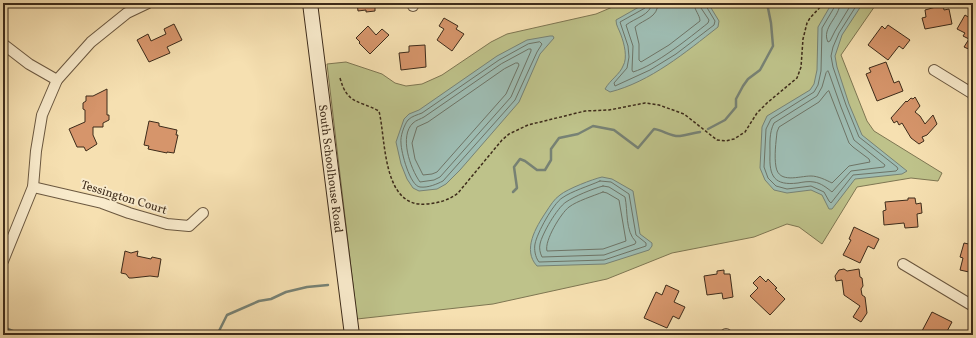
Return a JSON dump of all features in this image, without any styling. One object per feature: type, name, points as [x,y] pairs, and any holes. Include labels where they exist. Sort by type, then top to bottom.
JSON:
[{"type":"street","points":[[3,261],[33,187],[36,151],[42,115],[57,80],[91,42],[127,13],[148,3]]},
{"type":"street","name":"South Schoolhouse Road","points":[[310,3],[352,335]]},
{"type":"street","points":[[3,44],[29,64],[57,80]]},
{"type":"street","points":[[934,70],[973,94]]},
{"type":"street","name":"Tessington Court","points":[[33,187],[102,203],[129,213],[167,224],[189,226],[203,213]]},
{"type":"street","points":[[903,264],[973,306]]},
{"type":"path","points":[[340,78],[346,95],[352,100],[379,112],[384,152],[393,182],[399,192],[407,200],[415,203],[432,204],[447,200],[458,193],[502,140],[509,134],[528,125],[577,113],[609,110],[645,102],[659,105],[684,114],[717,140],[726,141],[740,136],[749,128],[757,113],[797,78],[801,68],[803,39],[807,23],[824,3]]},
{"type":"green space","points":[[622,3],[877,3],[841,55],[867,121],[874,131],[942,173],[938,181],[911,178],[857,187],[822,244],[799,227],[787,224],[754,237],[672,253],[607,279],[493,304],[357,319],[327,64],[346,62],[382,74],[395,83],[406,86],[422,84],[442,75],[491,42],[507,34],[596,14]]},
{"type":"water","points":[[646,3],[708,3],[719,21],[718,27],[680,56],[653,74],[610,92],[605,89],[622,69],[625,59],[624,46],[616,20]]},
{"type":"water","points":[[832,3],[863,3],[842,35],[835,56],[837,67],[849,104],[862,135],[907,171],[902,174],[855,179],[832,209],[829,209],[822,195],[811,190],[787,193],[774,190],[765,180],[760,168],[762,127],[767,116],[810,90],[814,84],[817,70],[818,27]]},
{"type":"water","points":[[553,36],[554,38],[540,54],[519,102],[460,170],[446,184],[437,189],[419,191],[413,188],[407,179],[401,164],[396,142],[404,119],[409,114],[419,110],[497,56],[527,40]]},
{"type":"water","points":[[602,177],[612,179],[633,191],[640,234],[652,243],[652,246],[649,250],[605,264],[537,266],[531,253],[532,239],[538,225],[552,203],[568,190]]},
{"type":"building","points":[[357,3],[375,3],[375,11],[358,11]]},
{"type":"building","points":[[943,5],[944,10],[949,9],[952,24],[925,29],[922,18],[926,17],[925,10]]},
{"type":"building","points":[[965,15],[973,20],[973,51],[964,47],[969,39],[963,36],[965,33],[957,29]]},
{"type":"building","points":[[444,18],[458,26],[456,29],[464,34],[452,51],[437,40],[444,29],[439,26]]},
{"type":"building","points":[[174,24],[182,40],[167,47],[170,53],[149,62],[137,40],[148,34],[151,41],[166,34],[164,29]]},
{"type":"building","points":[[888,25],[910,40],[903,49],[899,46],[888,60],[868,45],[882,26],[885,29]]},
{"type":"building","points":[[368,26],[376,35],[382,29],[389,35],[370,54],[356,38]]},
{"type":"building","points":[[425,45],[426,67],[401,70],[399,53],[409,52],[409,46]]},
{"type":"building","points":[[886,62],[894,83],[899,81],[903,91],[877,101],[866,74],[871,72],[869,68]]},
{"type":"building","points":[[107,89],[107,115],[109,115],[109,120],[103,123],[103,127],[93,127],[93,135],[97,144],[86,151],[84,147],[77,147],[69,129],[85,122],[85,110],[83,109],[83,103],[86,101],[86,96],[93,96]]},
{"type":"building","points":[[915,97],[920,106],[915,112],[920,116],[925,124],[933,115],[937,124],[927,135],[922,137],[924,141],[919,144],[911,138],[902,123],[899,125],[897,121],[894,123],[891,118],[906,101],[907,102],[911,98],[913,99]]},
{"type":"building","points":[[149,121],[159,123],[159,126],[177,130],[176,135],[178,135],[174,153],[148,149],[149,146],[144,145]]},
{"type":"building","points":[[908,198],[915,198],[916,204],[921,203],[922,213],[917,214],[918,227],[905,228],[904,223],[884,225],[883,211],[886,210],[885,202],[908,200]]},
{"type":"building","points":[[854,227],[879,239],[874,249],[868,246],[860,263],[843,255],[851,240],[849,239]]},
{"type":"building","points":[[964,243],[973,245],[973,265],[971,265],[969,272],[960,270],[963,258],[960,257]]},
{"type":"building","points":[[125,251],[131,253],[138,251],[137,256],[151,259],[152,257],[161,259],[158,277],[150,276],[129,278],[126,274],[121,273]]},
{"type":"building","points":[[844,269],[847,271],[859,269],[860,277],[862,278],[863,286],[861,289],[862,295],[865,297],[867,313],[861,322],[853,317],[860,306],[844,295],[842,280],[836,281],[835,276],[839,270]]},
{"type":"building","points":[[724,270],[724,274],[730,274],[733,297],[723,299],[722,293],[707,295],[704,276],[717,274],[717,271]]},
{"type":"building","points":[[760,276],[766,282],[768,279],[785,299],[770,315],[750,296],[758,288],[753,283]]},
{"type":"building","points":[[666,285],[679,291],[674,302],[685,307],[679,319],[673,316],[667,328],[644,318],[656,292],[662,295]]},
{"type":"building","points":[[932,312],[952,322],[945,335],[928,335],[922,331]]},
{"type":"waterway","points":[[708,129],[725,120],[736,107],[736,99],[743,86],[748,79],[760,70],[773,46],[767,3]]},
{"type":"waterway","points":[[513,192],[517,188],[514,167],[520,159],[537,170],[545,170],[551,160],[551,149],[559,138],[578,134],[593,126],[614,130],[638,148],[654,129],[677,136],[700,132]]},
{"type":"waterway","points":[[217,335],[227,315],[259,301],[271,299],[286,292],[307,287],[328,285]]},
{"type":"waterway","points":[[3,327],[15,332],[32,332],[47,335]]}]
